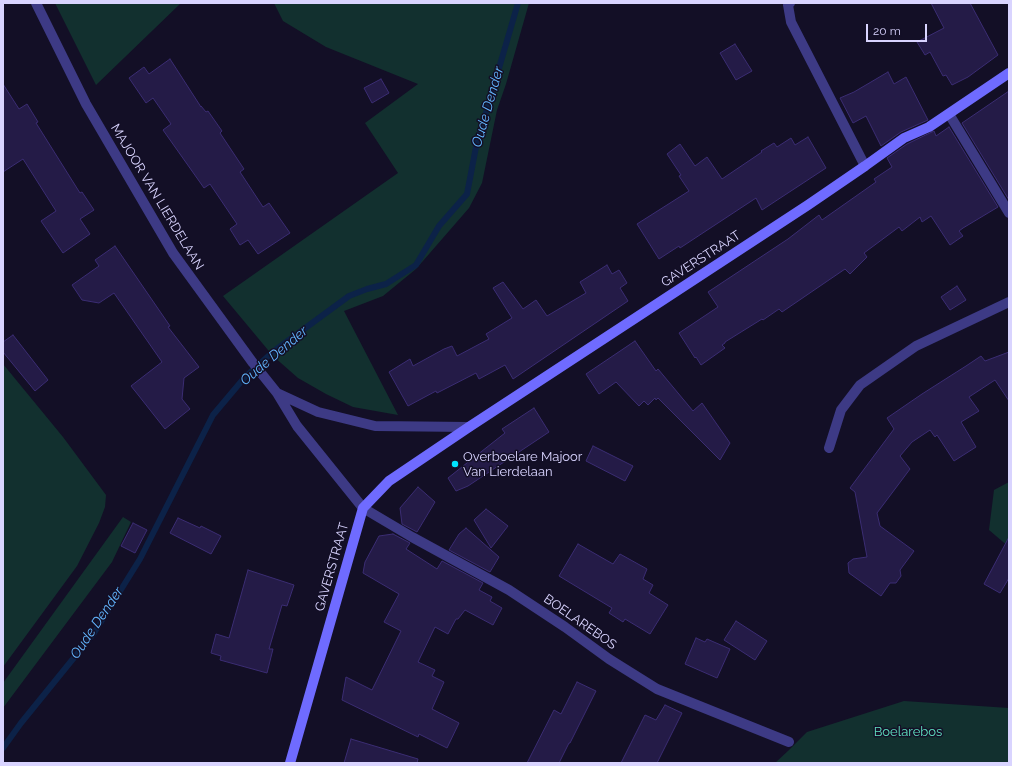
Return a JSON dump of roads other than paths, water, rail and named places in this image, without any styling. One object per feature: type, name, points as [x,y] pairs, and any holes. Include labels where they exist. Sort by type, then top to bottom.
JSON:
[{"type":"street","name":"MAJOOR VAN LIERDELAAN","points":[[36,3],[86,104],[173,253],[253,363],[277,393],[297,426],[363,508]]},
{"type":"street","points":[[790,3],[788,5],[791,22],[865,166]]},
{"type":"street","name":"GAVERSTRAAT","points":[[290,763],[363,508],[389,481],[808,205],[904,138],[929,127],[1009,73]]},
{"type":"street","points":[[949,114],[1009,213]]},
{"type":"street","points":[[829,448],[841,410],[860,385],[916,346],[1009,302]]},
{"type":"street","points":[[277,393],[318,412],[375,426],[469,427]]},
{"type":"street","name":"BOELAREBOS","points":[[363,508],[412,537],[509,590],[565,627],[609,659],[657,689],[789,742]]},
{"type":"waterway","name":"Oude Dender","points":[[3,748],[21,723],[94,633],[140,559],[213,415],[245,377],[274,351],[349,296],[386,284],[416,265],[439,226],[467,194],[476,147],[518,3]]},
{"type":"place","name":"Overboelare Majoor Van Lierdelaan","points":[[455,464]]},
{"type":"park label","name":"Boelarebos","points":[[908,732]]}]
